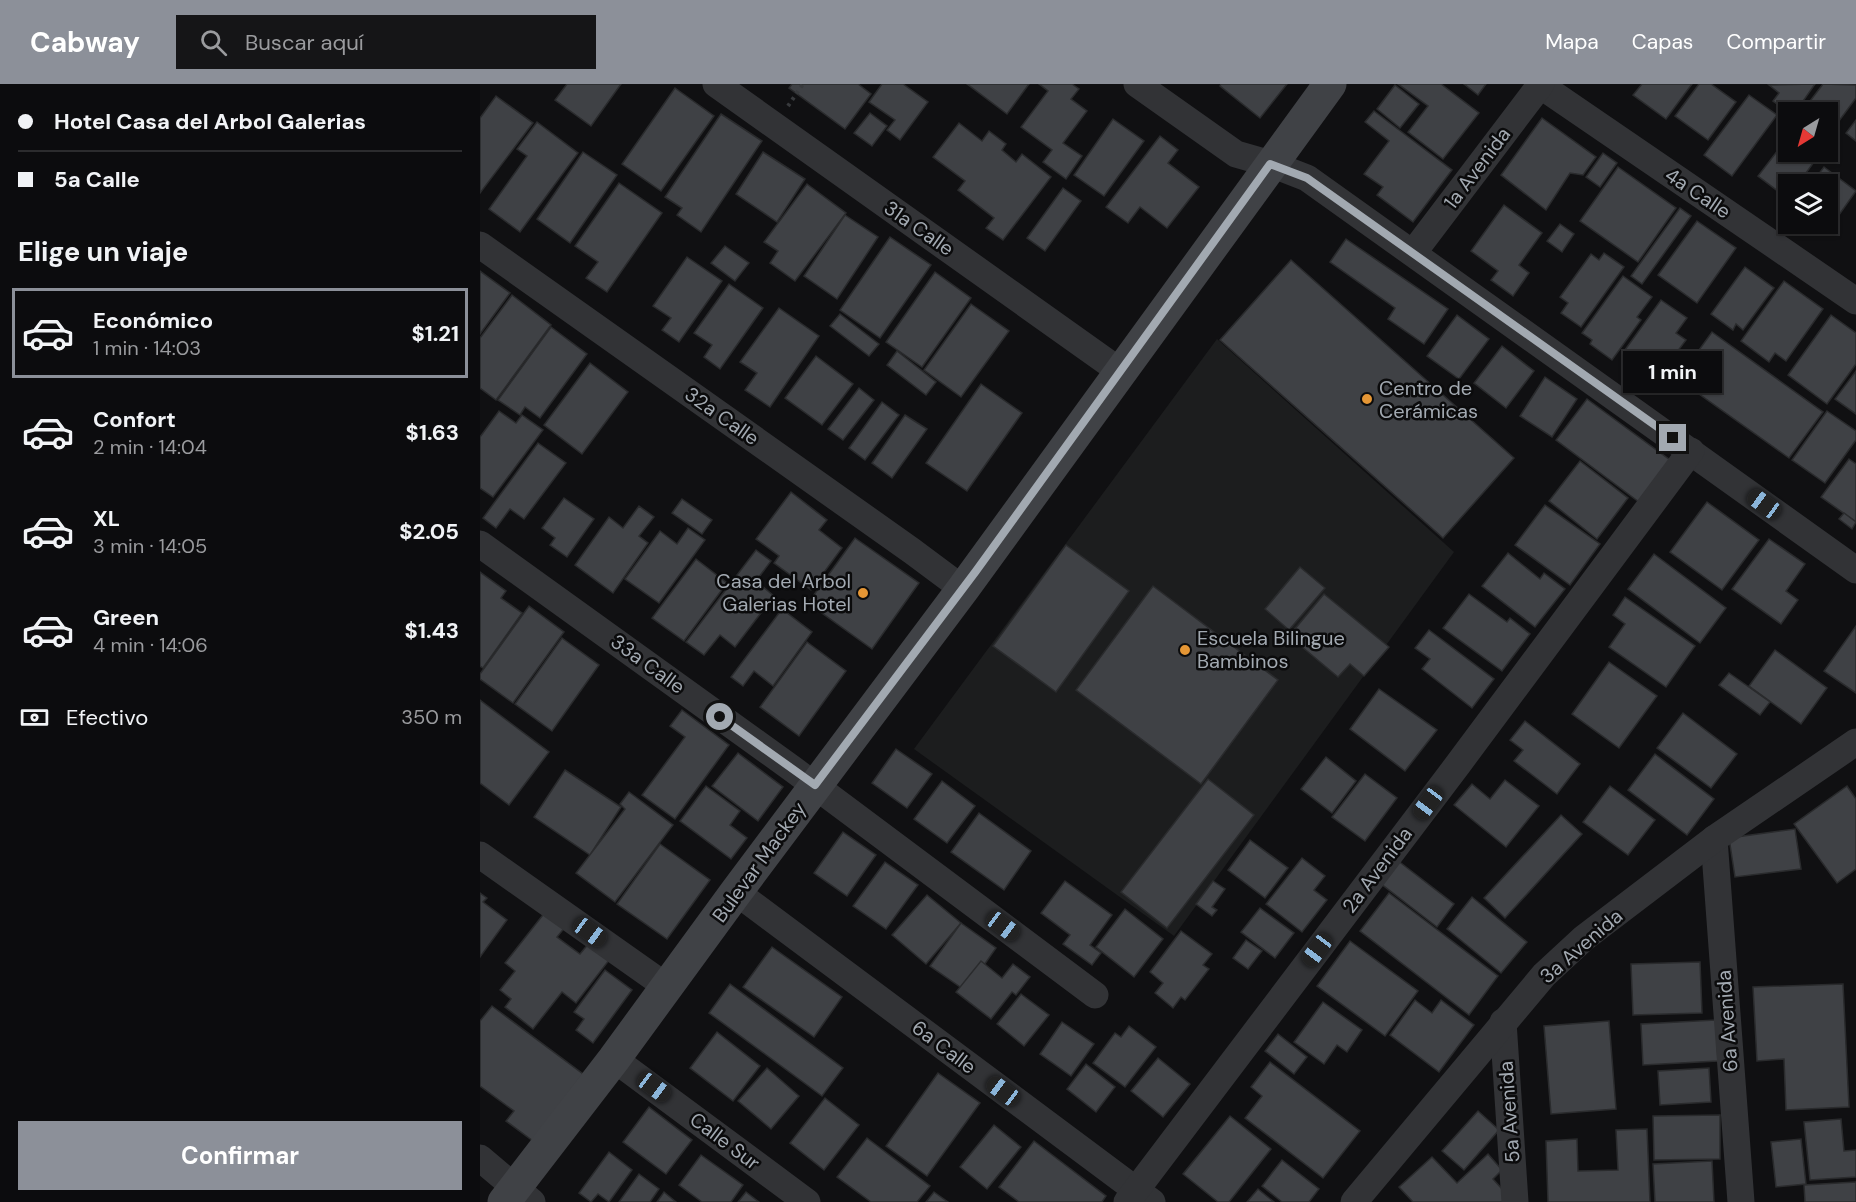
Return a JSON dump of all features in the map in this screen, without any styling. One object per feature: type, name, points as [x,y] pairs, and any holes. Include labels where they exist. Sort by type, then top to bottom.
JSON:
[{"type":"main road","name":"Bulevar Mackey","points":[[517,1198],[614,1059],[815,785],[963,589],[1330,84]]},
{"type":"street","name":"31a Calle","points":[[716,84],[1121,372]]},
{"type":"street","points":[[1137,84],[1236,154],[1307,178],[1856,570]]},
{"type":"street","name":"1a Avenida","points":[[1413,253],[1540,85]]},
{"type":"street","name":"4a Calle","points":[[1540,85],[1856,301]]},
{"type":"street","name":"32a Calle","points":[[480,245],[963,589]]},
{"type":"street","name":"2a Avenida","points":[[1138,1198],[1691,451]]},
{"type":"street","name":"33a Calle","points":[[480,544],[815,785],[1095,995]]},
{"type":"street","name":"3a Avenida","points":[[1354,1202],[1503,1022],[1544,975],[1584,938],[1714,839],[1856,742]]},
{"type":"street","name":"6a Avenida","points":[[1714,839],[1741,1202]]},
{"type":"street","points":[[480,855],[667,987]]},
{"type":"street","name":"6a Calle","points":[[736,892],[1138,1198]]},
{"type":"street","name":"5a Avenida","points":[[1503,1022],[1515,1202]]},
{"type":"street","name":"Calle Sur","points":[[614,1059],[807,1202]]},
{"type":"street","points":[[480,1158],[492,1166],[517,1198]]},
{"type":"shaded area","name":"Escuela Bilingue Bambinos","points":[[1217,339],[1454,552],[1174,936],[914,749]]},
{"type":"building","points":[[567,84],[621,84],[591,126],[555,100]]},
{"type":"building","points":[[792,84],[858,84],[871,94],[845,129],[789,88]]},
{"type":"building","points":[[882,84],[903,84],[928,102],[900,140],[887,130],[895,120],[869,102]]},
{"type":"building","points":[[967,84],[1029,84],[1007,114]]},
{"type":"building","points":[[1039,84],[1072,84],[1079,89],[1071,99],[1087,111],[1063,143],[1082,156],[1066,179],[1043,162],[1052,150],[1021,127],[1048,91]]},
{"type":"building","points":[[1221,84],[1287,84],[1260,118],[1220,86]]},
{"type":"building","points":[[1398,84],[1441,84],[1479,113],[1443,159],[1408,132],[1428,106]]},
{"type":"building","points":[[1464,84],[1486,84],[1478,95]]},
{"type":"building","points":[[1642,84],[1692,84],[1666,119],[1633,95]]},
{"type":"building","points":[[1699,84],[1711,84],[1736,102],[1708,140],[1675,116]]},
{"type":"building","points":[[1815,84],[1802,102],[1778,102],[1778,105],[1773,101],[1779,93],[1769,85]]},
{"type":"building","points":[[1823,84],[1856,85],[1856,98],[1838,122],[1838,102],[1809,102]]},
{"type":"building","points":[[1395,85],[1419,104],[1400,128],[1377,109]]},
{"type":"building","points":[[675,88],[714,116],[661,191],[622,164]]},
{"type":"building","points":[[1749,95],[1777,115],[1732,176],[1704,155]]},
{"type":"building","points":[[496,96],[533,123],[480,193],[480,118]]},
{"type":"building","points":[[1374,111],[1452,170],[1413,222],[1377,195],[1383,187],[1364,174],[1389,141],[1365,122]]},
{"type":"building","points":[[870,113],[887,126],[872,146],[854,133]]},
{"type":"building","points":[[721,114],[762,141],[701,232],[677,215],[682,208],[665,197]]},
{"type":"building","points":[[1542,118],[1596,157],[1583,175],[1570,173],[1546,210],[1501,175]]},
{"type":"building","points":[[1113,119],[1144,141],[1104,196],[1074,175]]},
{"type":"building","points":[[1856,120],[1856,141],[1846,133]]},
{"type":"building","points":[[537,122],[578,153],[520,232],[489,209],[527,156],[517,149]]},
{"type":"building","points":[[959,123],[982,141],[989,131],[1006,144],[1002,150],[1016,162],[1022,154],[1051,177],[1003,240],[986,228],[994,218],[958,190],[965,181],[933,157]]},
{"type":"building","points":[[1160,136],[1178,150],[1168,163],[1199,187],[1167,228],[1140,207],[1128,223],[1106,207]]},
{"type":"building","points":[[1778,150],[1778,162],[1814,162],[1805,174],[1778,174],[1778,191],[1758,176]]},
{"type":"building","points":[[583,152],[617,175],[570,243],[537,219]]},
{"type":"building","points":[[763,152],[805,179],[777,222],[736,194]]},
{"type":"building","points":[[1603,153],[1617,163],[1600,187],[1586,177]]},
{"type":"building","points":[[1618,167],[1676,208],[1638,262],[1580,221]]},
{"type":"building","points":[[1824,167],[1833,174],[1819,174]]},
{"type":"building","points":[[1838,178],[1856,191],[1838,216]]},
{"type":"building","points":[[619,183],[662,213],[607,292],[586,278],[598,262],[575,246]]},
{"type":"building","points":[[807,184],[846,213],[795,281],[770,263],[778,251],[764,242]]},
{"type":"building","points":[[1063,188],[1081,201],[1045,251],[1027,238]]},
{"type":"building","points":[[1504,205],[1542,233],[1519,265],[1529,273],[1513,296],[1491,280],[1498,271],[1471,251]]},
{"type":"building","points":[[1680,208],[1691,216],[1642,284],[1631,276]]},
{"type":"building","points":[[845,215],[878,237],[837,299],[804,276]]},
{"type":"building","points":[[1697,221],[1736,248],[1697,303],[1658,275]]},
{"type":"building","points":[[1560,224],[1574,234],[1562,252],[1547,241]]},
{"type":"building","points":[[890,237],[931,265],[880,338],[840,310]]},
{"type":"building","points":[[1346,239],[1448,309],[1424,344],[1388,319],[1395,308],[1330,262]]},
{"type":"building","points":[[725,246],[749,263],[735,281],[711,263]]},
{"type":"building","points":[[1604,253],[1624,267],[1581,327],[1561,313],[1568,303],[1560,297],[1591,254],[1599,260]]},
{"type":"building","points":[[687,257],[722,281],[679,342],[662,330],[671,318],[653,306]]},
{"type":"building","name":"Centro de Cerámicas","points":[[1291,260],[1514,458],[1443,538],[1220,340]]},
{"type":"building","points":[[1745,267],[1774,288],[1743,330],[1736,324],[1733,330],[1711,314]]},
{"type":"building","points":[[480,271],[510,293],[480,334]]},
{"type":"building","points":[[935,272],[971,298],[922,367],[886,342]]},
{"type":"building","points":[[1623,276],[1652,297],[1637,317],[1641,320],[1612,360],[1590,344],[1592,340],[1582,333]]},
{"type":"building","points":[[1784,281],[1823,309],[1786,361],[1775,353],[1769,362],[1741,341]]},
{"type":"building","points":[[729,284],[763,308],[720,369],[704,357],[712,345],[694,333]]},
{"type":"building","points":[[512,295],[551,325],[496,400],[480,388],[480,338]]},
{"type":"building","points":[[1661,300],[1687,318],[1676,333],[1686,340],[1653,384],[1641,376],[1645,370],[1622,354]]},
{"type":"building","points":[[971,304],[1009,331],[961,397],[924,370]]},
{"type":"building","points":[[779,308],[819,336],[770,407],[745,390],[757,373],[740,362]]},
{"type":"building","points":[[840,314],[879,344],[869,356],[830,326]]},
{"type":"building","points":[[1457,315],[1489,339],[1459,379],[1427,356]]},
{"type":"building","points":[[1831,315],[1856,333],[1856,364],[1827,404],[1788,375]]},
{"type":"building","points":[[551,327],[587,354],[540,418],[525,407],[520,415],[498,400]]},
{"type":"building","points":[[1712,332],[1823,412],[1789,458],[1678,379]]},
{"type":"building","points":[[1502,346],[1534,371],[1506,408],[1474,383]]},
{"type":"building","points":[[897,351],[936,382],[926,395],[887,365]]},
{"type":"building","points":[[816,356],[853,384],[822,425],[785,398]]},
{"type":"building","points":[[590,363],[628,392],[582,454],[544,425]]},
{"type":"building","points":[[1856,371],[1856,414],[1835,399]]},
{"type":"building","points":[[1545,377],[1577,399],[1552,437],[1520,416]]},
{"type":"building","points":[[981,384],[1022,413],[967,491],[926,463]]},
{"type":"building","points":[[859,388],[874,400],[843,440],[828,429]]},
{"type":"building","points":[[1587,399],[1670,460],[1639,502],[1556,440]]},
{"type":"building","points":[[882,402],[899,415],[865,460],[849,448]]},
{"type":"building","points":[[499,411],[516,423],[522,415],[543,430],[493,497],[480,488],[480,437]]},
{"type":"building","points":[[1827,411],[1856,431],[1856,440],[1825,483],[1792,460]]},
{"type":"building","points":[[905,415],[927,429],[892,478],[872,463]]},
{"type":"building","points":[[538,443],[566,463],[524,519],[510,509],[496,528],[483,518]]},
{"type":"building","points":[[1849,459],[1856,464],[1856,522],[1821,497]]},
{"type":"building","points":[[1580,461],[1628,498],[1597,539],[1549,501]]},
{"type":"building","points":[[791,492],[827,520],[819,530],[842,548],[811,590],[774,563],[779,556],[756,539]]},
{"type":"building","points":[[564,498],[594,519],[567,557],[550,545],[555,538],[542,528]]},
{"type":"building","points":[[682,499],[712,520],[702,534],[672,513]]},
{"type":"building","points":[[1707,502],[1759,540],[1722,590],[1670,552]]},
{"type":"building","points":[[1545,505],[1600,544],[1570,585],[1515,545]]},
{"type":"building","points":[[639,506],[654,517],[639,536],[648,543],[613,593],[575,565],[609,517],[623,528]]},
{"type":"building","points":[[1844,513],[1856,522],[1852,529],[1839,519]]},
{"type":"building","points":[[688,528],[705,540],[659,603],[625,579],[660,531],[677,544]]},
{"type":"building","name":"Casa del Arbol Galerias Hotel","points":[[855,538],[919,583],[872,649],[808,603]]},
{"type":"building","points":[[1769,539],[1805,564],[1786,591],[1798,600],[1781,624],[1732,589]]},
{"type":"building","points":[[1066,545],[1129,591],[1056,692],[993,646]]},
{"type":"building","points":[[756,550],[771,561],[756,581],[774,596],[735,647],[720,635],[704,655],[686,642]]},
{"type":"building","points":[[1508,553],[1540,579],[1544,573],[1565,589],[1535,627],[1482,586]]},
{"type":"building","points":[[1654,554],[1726,608],[1700,643],[1628,589]]},
{"type":"building","points":[[696,559],[727,583],[684,641],[652,618]]},
{"type":"building","points":[[1300,567],[1325,588],[1289,630],[1265,609]]},
{"type":"building","points":[[480,572],[506,591],[501,598],[522,613],[483,668],[480,666]]},
{"type":"building","points":[[1153,586],[1278,680],[1201,784],[1076,690]]},
{"type":"building","points":[[1324,594],[1389,647],[1364,676],[1350,664],[1338,677],[1289,636]]},
{"type":"building","points":[[1469,594],[1507,622],[1510,618],[1530,634],[1502,671],[1443,628]]},
{"type":"building","points":[[1625,597],[1695,646],[1666,687],[1609,647],[1625,624],[1613,615]]},
{"type":"building","points":[[529,606],[564,632],[513,703],[480,679],[480,674]]},
{"type":"building","points":[[782,609],[812,632],[773,686],[754,671],[743,686],[731,677]]},
{"type":"building","points":[[1856,626],[1856,693],[1824,671]]},
{"type":"building","points":[[1429,630],[1494,679],[1472,708],[1422,669],[1430,659],[1415,648]]},
{"type":"building","points":[[562,638],[599,665],[552,731],[515,704]]},
{"type":"building","points":[[807,642],[846,671],[799,736],[760,707]]},
{"type":"building","points":[[1775,650],[1827,688],[1801,724],[1749,686]]},
{"type":"building","points":[[1609,662],[1657,696],[1619,748],[1572,714]]},
{"type":"building","points":[[1729,673],[1770,702],[1760,715],[1719,685]]},
{"type":"building","points":[[1379,689],[1437,730],[1405,771],[1350,729]]},
{"type":"building","points":[[480,700],[549,752],[509,805],[480,783]]},
{"type":"building","points":[[682,710],[729,745],[675,819],[642,795],[685,737],[670,726]]},
{"type":"building","points":[[1683,713],[1737,754],[1711,788],[1657,748]]},
{"type":"building","points":[[1525,721],[1580,764],[1557,794],[1514,761],[1523,750],[1510,740]]},
{"type":"building","points":[[896,749],[932,774],[907,808],[872,783]]},
{"type":"building","points":[[738,753],[783,787],[758,821],[712,786]]},
{"type":"building","points":[[1655,754],[1714,799],[1687,835],[1628,790]]},
{"type":"building","points":[[1326,757],[1356,781],[1332,813],[1301,789]]},
{"type":"building","points":[[565,770],[621,807],[590,855],[534,817]]},
{"type":"building","points":[[1365,774],[1397,798],[1365,841],[1332,817]]},
{"type":"building","points":[[1208,779],[1254,815],[1167,928],[1121,892]]},
{"type":"building","points":[[1505,780],[1539,806],[1506,847],[1454,805],[1472,784],[1490,799]]},
{"type":"building","points":[[942,781],[975,806],[947,843],[914,819]]},
{"type":"building","points":[[706,786],[740,811],[730,825],[747,838],[731,859],[680,821]]},
{"type":"building","points":[[1610,786],[1655,820],[1628,855],[1583,822]]},
{"type":"building","points":[[1847,786],[1856,799],[1856,869],[1837,883],[1794,824]]},
{"type":"building","points":[[629,792],[673,825],[615,902],[576,873],[625,809],[620,804]]},
{"type":"building","points":[[979,813],[1031,851],[1004,890],[951,852]]},
{"type":"building","points":[[1561,815],[1582,834],[1505,918],[1484,898]]},
{"type":"building","points":[[1795,829],[1801,869],[1735,877],[1729,838]]},
{"type":"building","points":[[843,832],[876,855],[847,896],[814,873]]},
{"type":"building","points":[[1250,840],[1288,868],[1265,898],[1228,870]]},
{"type":"building","points":[[660,844],[710,880],[667,939],[617,904]]},
{"type":"building","points":[[1302,858],[1325,876],[1314,890],[1327,900],[1302,932],[1266,904]]},
{"type":"building","points":[[1397,860],[1454,904],[1437,927],[1380,883]]},
{"type":"building","points":[[885,862],[918,885],[886,929],[853,906]]},
{"type":"building","points":[[1065,881],[1112,915],[1090,945],[1101,953],[1092,965],[1063,944],[1070,935],[1041,913]]},
{"type":"building","points":[[1213,881],[1225,889],[1212,907],[1217,910],[1212,916],[1196,904]]},
{"type":"building","points":[[480,893],[487,898],[483,902],[507,920],[480,957]]},
{"type":"building","points":[[1389,893],[1498,976],[1469,1015],[1360,931]]},
{"type":"building","points":[[927,895],[961,923],[926,964],[892,935]]},
{"type":"building","points":[[1472,897],[1527,942],[1501,973],[1447,929]]},
{"type":"building","points":[[1260,908],[1294,933],[1275,958],[1241,932]]},
{"type":"building","points":[[1125,909],[1163,939],[1134,977],[1096,947]]},
{"type":"building","points":[[546,911],[566,926],[557,937],[580,954],[589,943],[610,959],[576,1003],[562,992],[533,1029],[505,1007],[511,999],[500,990],[515,971],[505,963]]},
{"type":"building","points":[[961,923],[996,948],[966,991],[930,966]]},
{"type":"building","points":[[1181,931],[1212,954],[1203,965],[1209,969],[1185,1000],[1181,997],[1173,1008],[1155,993],[1163,983],[1150,972]]},
{"type":"building","points":[[1246,940],[1262,951],[1248,969],[1233,958]]},
{"type":"building","points":[[1350,941],[1418,991],[1385,1036],[1317,986]]},
{"type":"building","points":[[772,947],[842,997],[814,1037],[743,987]]},
{"type":"building","points":[[981,961],[1002,978],[1013,964],[1030,977],[1016,995],[1012,992],[991,1019],[956,992]]},
{"type":"building","points":[[1700,962],[1702,1013],[1633,1015],[1631,964]]},
{"type":"building","points":[[605,970],[632,990],[593,1043],[576,1030],[584,1019],[574,1012]]},
{"type":"building","points":[[730,984],[843,1068],[822,1096],[709,1013]]},
{"type":"building","points":[[1843,984],[1849,1107],[1786,1110],[1784,1059],[1757,1061],[1753,987]]},
{"type":"building","points":[[1021,994],[1049,1015],[1024,1046],[997,1024]]},
{"type":"building","points":[[1415,1000],[1432,1013],[1441,1000],[1474,1025],[1439,1072],[1390,1035]]},
{"type":"building","points":[[1323,1002],[1362,1030],[1347,1052],[1337,1045],[1324,1064],[1294,1042]]},
{"type":"building","points":[[492,1006],[583,1074],[533,1141],[506,1121],[514,1111],[480,1086],[480,1021]]},
{"type":"building","points":[[1716,1020],[1718,1061],[1643,1065],[1641,1024]]},
{"type":"building","points":[[1609,1021],[1616,1109],[1551,1114],[1544,1026]]},
{"type":"building","points":[[1062,1022],[1094,1044],[1071,1076],[1040,1054]]},
{"type":"building","points":[[1129,1026],[1156,1047],[1125,1087],[1093,1063],[1115,1033],[1121,1037]]},
{"type":"building","points":[[717,1032],[760,1066],[733,1101],[690,1068]]},
{"type":"building","points":[[1278,1034],[1307,1057],[1294,1074],[1265,1051]]},
{"type":"building","points":[[1158,1058],[1190,1084],[1163,1117],[1131,1091]]},
{"type":"building","points":[[1270,1062],[1360,1131],[1323,1178],[1245,1118],[1262,1096],[1251,1087]]},
{"type":"building","points":[[1086,1064],[1115,1087],[1096,1112],[1067,1089]]},
{"type":"building","points":[[767,1068],[799,1096],[771,1129],[738,1101]]},
{"type":"building","points":[[1709,1068],[1711,1102],[1660,1105],[1658,1071]]},
{"type":"building","points":[[938,1073],[980,1103],[927,1176],[886,1146]]},
{"type":"building","points":[[825,1098],[859,1125],[824,1170],[790,1143]]},
{"type":"building","points":[[649,1107],[692,1140],[666,1174],[623,1142]]},
{"type":"building","points":[[1478,1111],[1499,1130],[1464,1170],[1442,1151]]},
{"type":"building","points":[[1720,1115],[1720,1159],[1654,1160],[1653,1116]]},
{"type":"building","points":[[1230,1116],[1271,1149],[1229,1202],[1218,1202],[1183,1174]]},
{"type":"building","points":[[1841,1119],[1844,1151],[1856,1150],[1856,1177],[1810,1180],[1804,1122]]},
{"type":"building","points":[[994,1125],[1021,1147],[987,1189],[960,1167]]},
{"type":"building","points":[[1647,1129],[1650,1202],[1548,1202],[1546,1141],[1577,1139],[1578,1171],[1618,1170],[1616,1130]]},
{"type":"building","points":[[867,1138],[930,1186],[917,1202],[871,1202],[837,1177]]},
{"type":"building","points":[[1801,1139],[1806,1184],[1776,1187],[1771,1142]]},
{"type":"building","points":[[1034,1141],[1106,1196],[1102,1202],[1019,1202],[999,1187]]},
{"type":"building","points":[[609,1152],[632,1170],[609,1202],[598,1194],[591,1202],[579,1193]]},
{"type":"building","points":[[1488,1154],[1502,1170],[1493,1179],[1512,1200],[1510,1202],[1413,1202],[1399,1187],[1432,1157],[1457,1183]]},
{"type":"building","points":[[701,1155],[743,1185],[731,1202],[702,1202],[679,1185]]},
{"type":"building","points":[[1282,1160],[1319,1189],[1309,1202],[1282,1202],[1262,1186]]},
{"type":"building","points":[[1712,1161],[1714,1202],[1655,1202],[1653,1164]]},
{"type":"building","points":[[639,1174],[659,1189],[650,1202],[619,1202]]},
{"type":"building","points":[[1856,1182],[1856,1202],[1805,1202],[1804,1185]]},
{"type":"building","points":[[1258,1189],[1274,1202],[1247,1202]]},
{"type":"building","points":[[664,1192],[676,1202],[657,1202]]},
{"type":"building","points":[[746,1192],[759,1202],[738,1202]]},
{"type":"building","points":[[934,1192],[948,1202],[926,1202]]},
{"type":"place","name":"Centro de Cerámicas","points":[[1367,399]]},
{"type":"place","name":"Casa del Arbol Galerias Hotel","points":[[863,593]]},
{"type":"place","name":"Escuela Bilingue Bambinos","points":[[1185,650]]},
{"type":"route","points":[[720,717],[815,785],[976,571],[1270,164],[1307,178],[1673,438]]}]
